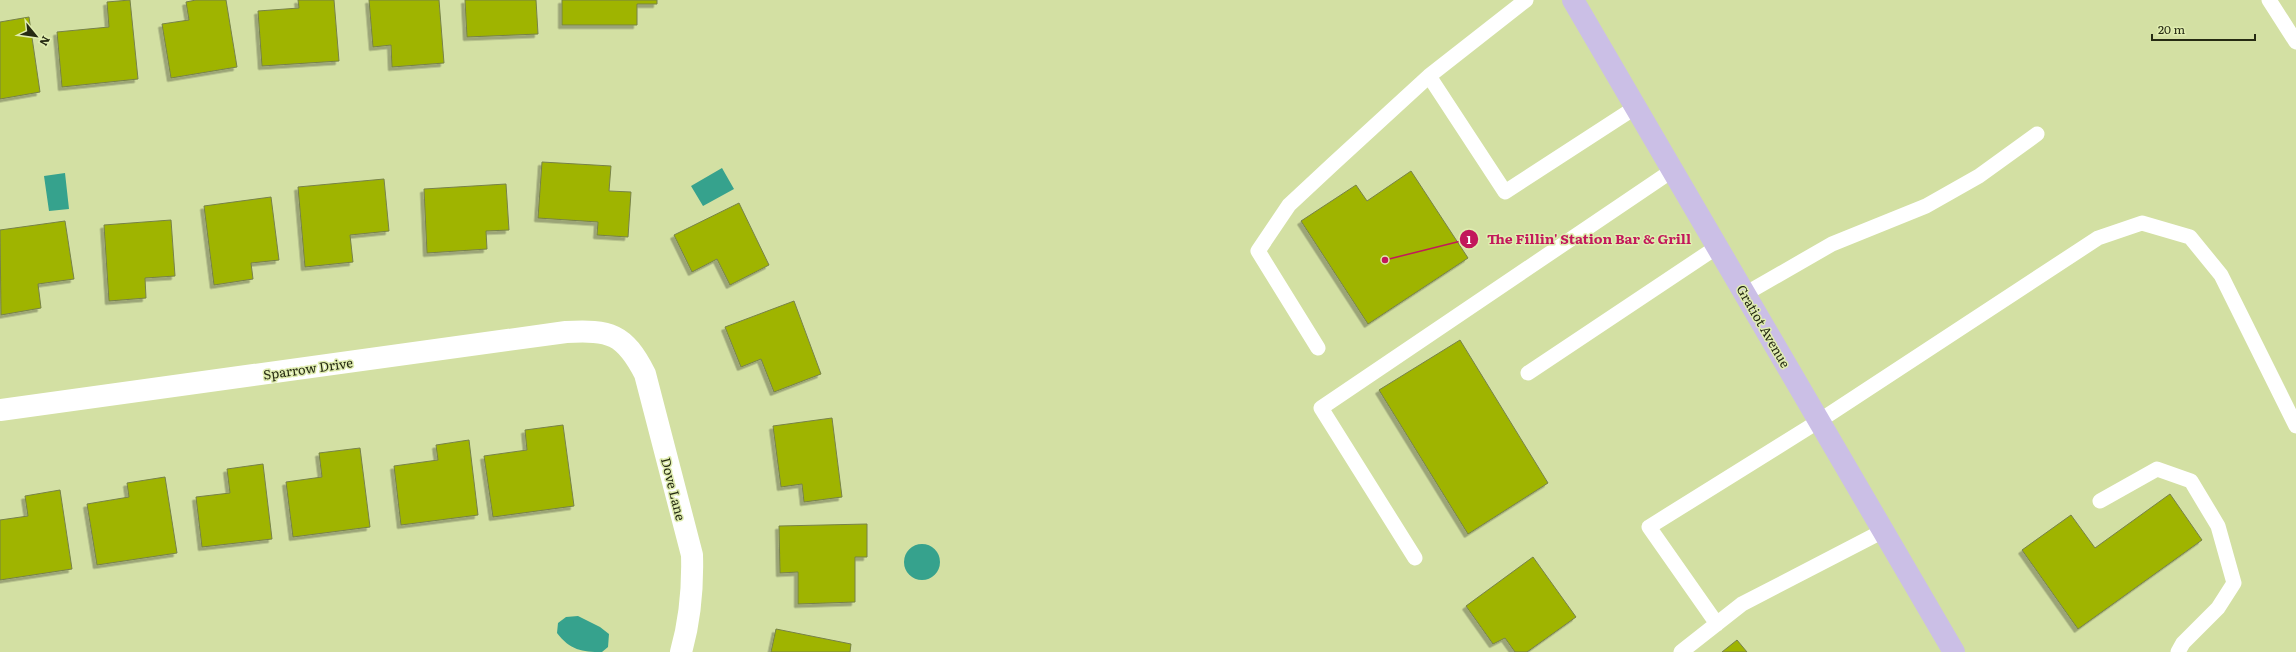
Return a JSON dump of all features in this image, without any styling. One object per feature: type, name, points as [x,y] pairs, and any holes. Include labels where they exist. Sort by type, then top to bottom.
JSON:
[{"type":"main road","name":"Gratiot Avenue","points":[[1573,0],[1954,652]]},
{"type":"street","name":"Sparrow Drive","points":[[0,410],[566,332],[596,331],[616,337]]},
{"type":"street","name":"Dove Lane","points":[[616,337],[635,354],[645,374],[692,556],[693,585],[688,630],[681,652]]},
{"type":"lane","points":[[1318,348],[1258,251],[1289,205],[1429,76],[1526,0]]},
{"type":"lane","points":[[2269,0],[2296,42]]},
{"type":"lane","points":[[1429,76],[1505,192],[1636,107]]},
{"type":"lane","points":[[1745,294],[1832,244],[1926,206],[1979,176],[2037,134]]},
{"type":"lane","points":[[1415,558],[1321,408],[1673,170]]},
{"type":"lane","points":[[1717,624],[1649,527],[1819,421],[2098,238],[2142,223],[2190,237],[2221,275],[2296,426]]},
{"type":"lane","points":[[1528,373],[1717,247]]},
{"type":"lane","points":[[2100,502],[2157,469],[2190,481],[2218,526],[2234,583],[2218,608],[2183,643],[2178,652]]},
{"type":"lane","points":[[1681,652],[1742,604],[1883,531]]},
{"type":"water","points":[[722,168],[734,189],[703,206],[691,186]]},
{"type":"water","points":[[65,173],[69,209],[49,211],[44,176]]},
{"type":"water","points":[[926,544],[935,549],[939,555],[939,569],[935,575],[926,580],[918,580],[909,575],[905,569],[904,558],[909,549],[915,545]]},
{"type":"water","points":[[578,616],[600,627],[609,634],[608,647],[602,652],[577,649],[562,639],[557,633],[558,623],[566,617]]},
{"type":"building","points":[[130,0],[138,79],[62,87],[57,32],[109,27],[107,2]]},
{"type":"building","points":[[196,0],[226,0],[237,67],[171,78],[162,24],[189,20],[186,2]]},
{"type":"building","points":[[298,0],[334,0],[339,61],[262,66],[258,11],[299,8]]},
{"type":"building","points":[[369,0],[439,0],[444,63],[392,67],[391,45],[373,47]]},
{"type":"building","points":[[465,0],[536,0],[538,34],[467,37]]},
{"type":"building","points":[[562,0],[657,0],[657,4],[637,4],[637,25],[562,25]]},
{"type":"building","points":[[29,17],[40,92],[0,99],[0,22]]},
{"type":"building","points":[[542,162],[611,166],[609,191],[631,192],[628,237],[597,235],[598,222],[538,218]]},
{"type":"building","points":[[1411,171],[1468,258],[1368,324],[1301,221],[1356,185],[1367,201]]},
{"type":"building","points":[[384,179],[389,231],[350,235],[353,262],[305,267],[298,187]]},
{"type":"building","points":[[506,184],[509,230],[486,231],[487,249],[427,253],[424,189]]},
{"type":"building","points":[[271,197],[279,260],[251,263],[253,279],[214,285],[204,206]]},
{"type":"building","points":[[739,203],[769,265],[730,285],[717,259],[692,272],[674,235]]},
{"type":"building","points":[[171,220],[175,276],[145,278],[146,298],[109,301],[104,225]]},
{"type":"building","points":[[65,221],[74,279],[38,284],[41,308],[1,315],[0,230]]},
{"type":"building","points":[[794,301],[821,374],[774,392],[761,359],[741,367],[725,327]]},
{"type":"building","points":[[1460,340],[1548,483],[1468,534],[1379,390]]},
{"type":"building","points":[[832,418],[842,497],[804,502],[802,484],[781,487],[773,426]]},
{"type":"building","points":[[563,425],[574,506],[493,517],[484,456],[527,450],[525,430]]},
{"type":"building","points":[[469,440],[478,515],[401,525],[394,466],[438,460],[436,445]]},
{"type":"building","points":[[360,448],[370,527],[293,537],[286,482],[322,477],[319,453]]},
{"type":"building","points":[[263,464],[272,539],[202,547],[196,497],[230,493],[227,469]]},
{"type":"building","points":[[165,477],[177,553],[97,565],[87,504],[129,497],[127,483]]},
{"type":"building","points":[[60,490],[72,569],[0,580],[0,520],[28,516],[25,496]]},
{"type":"building","points":[[2170,494],[2202,540],[2078,629],[2022,550],[2071,515],[2095,548]]},
{"type":"building","points":[[867,524],[867,557],[855,557],[855,602],[798,604],[798,572],[780,573],[779,526]]},
{"type":"building","points":[[1533,557],[1576,617],[1527,652],[1515,652],[1505,638],[1493,644],[1466,606]]},
{"type":"building","points":[[776,629],[851,644],[850,652],[771,652]]},
{"type":"building","points":[[1737,640],[1747,652],[1722,652]]},
{"type":"place","name":"The Fillin' Station Bar & Grill","points":[[1385,260]]}]
